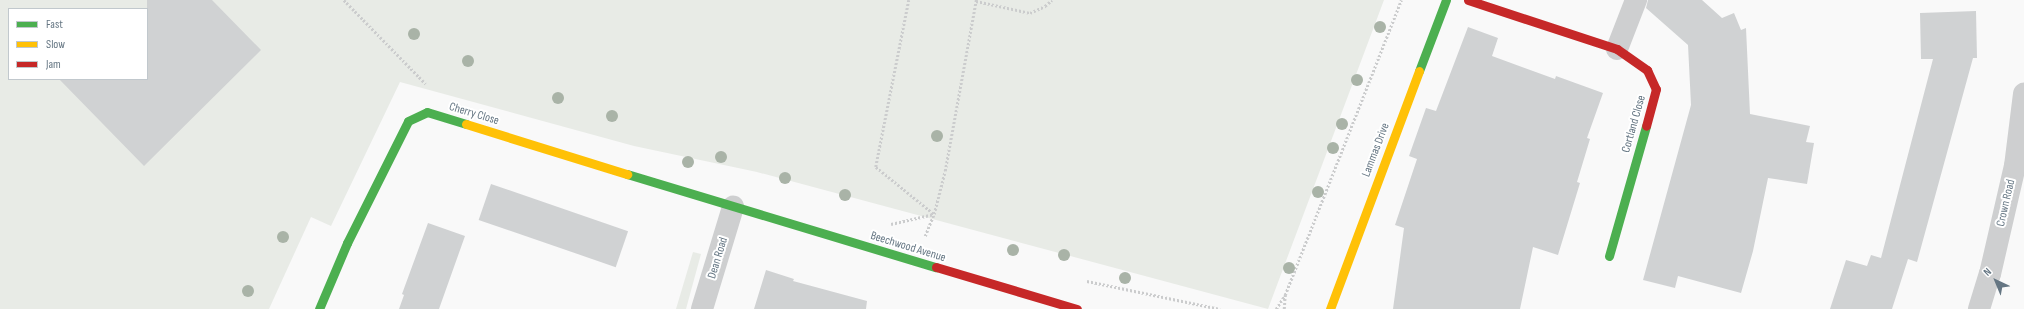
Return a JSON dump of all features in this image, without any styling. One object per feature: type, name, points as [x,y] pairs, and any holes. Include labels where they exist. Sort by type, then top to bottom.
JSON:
[{"type":"street","name":"Lammas Drive","points":[[1330,309],[1446,0]]},
{"type":"street","name":"Cortland Close","points":[[1468,0],[1617,49],[1647,70],[1656,89],[1609,256]]},
{"type":"street","points":[[1617,49],[1636,0]]},
{"type":"street","name":"Crown Road","points":[[1979,309],[1990,274],[2015,166],[2024,94]]},
{"type":"street","name":"Cherry Close","points":[[319,309],[347,243],[408,122],[427,112],[733,208]]},
{"type":"street","name":"Dean Road","points":[[702,309],[733,208]]},
{"type":"street","name":"Beechwood Avenue","points":[[733,208],[1077,309]]},
{"type":"path","points":[[344,0],[428,86]]},
{"type":"path","points":[[909,0],[876,167],[934,214]]},
{"type":"path","points":[[924,240],[934,214],[945,171],[976,1],[1030,13],[1045,6],[1052,0]]},
{"type":"path","points":[[1276,309],[1285,295],[1401,0]]},
{"type":"path","points":[[890,224],[934,214]]},
{"type":"path","points":[[1284,309],[1285,295]]},
{"type":"shaded area","points":[[0,0],[1384,0],[1268,309],[757,172],[634,146],[400,82],[331,226],[311,217],[269,309],[0,309]]},
{"type":"shaded area","points":[[693,252],[701,254],[686,309],[676,309]]},
{"type":"building","points":[[147,0],[212,0],[261,50],[144,166],[60,80],[148,80]]},
{"type":"building","points":[[1648,0],[1702,0],[1722,18],[1734,13],[1741,30],[1746,28],[1750,114],[1810,126],[1806,142],[1814,143],[1807,184],[1768,178],[1753,251],[1741,293],[1678,276],[1675,288],[1643,280],[1691,105],[1688,45],[1646,8]]},
{"type":"building","points":[[1976,11],[1977,58],[1973,58],[1917,262],[1908,259],[1892,309],[1830,309],[1846,260],[1867,266],[1871,255],[1881,258],[1933,59],[1921,59],[1920,13]]},
{"type":"building","points":[[1468,27],[1498,38],[1492,56],[1555,79],[1556,76],[1603,93],[1587,138],[1590,139],[1577,182],[1580,183],[1558,255],[1533,247],[1520,309],[1393,309],[1404,228],[1395,225],[1417,159],[1409,156],[1426,108],[1436,111]]},
{"type":"building","points":[[491,184],[628,231],[616,267],[479,220]]},
{"type":"building","points":[[428,223],[465,236],[439,309],[399,309],[404,295],[402,294]]},
{"type":"building","points":[[766,270],[794,279],[793,281],[867,301],[866,309],[754,309]]},
{"type":"traffic: fast","points":[[1419,71],[1446,0]]},
{"type":"traffic: fast","points":[[319,309],[347,243],[408,121],[427,112],[466,124]]},
{"type":"traffic: fast","points":[[1609,256],[1646,126]]},
{"type":"traffic: fast","points":[[627,174],[936,267]]},
{"type":"traffic: slow","points":[[1330,309],[1419,71]]},
{"type":"traffic: slow","points":[[466,124],[627,174]]},
{"type":"traffic: jam","points":[[1468,0],[1617,49],[1647,70],[1656,89],[1646,126]]},
{"type":"traffic: jam","points":[[936,267],[1077,309]]}]
